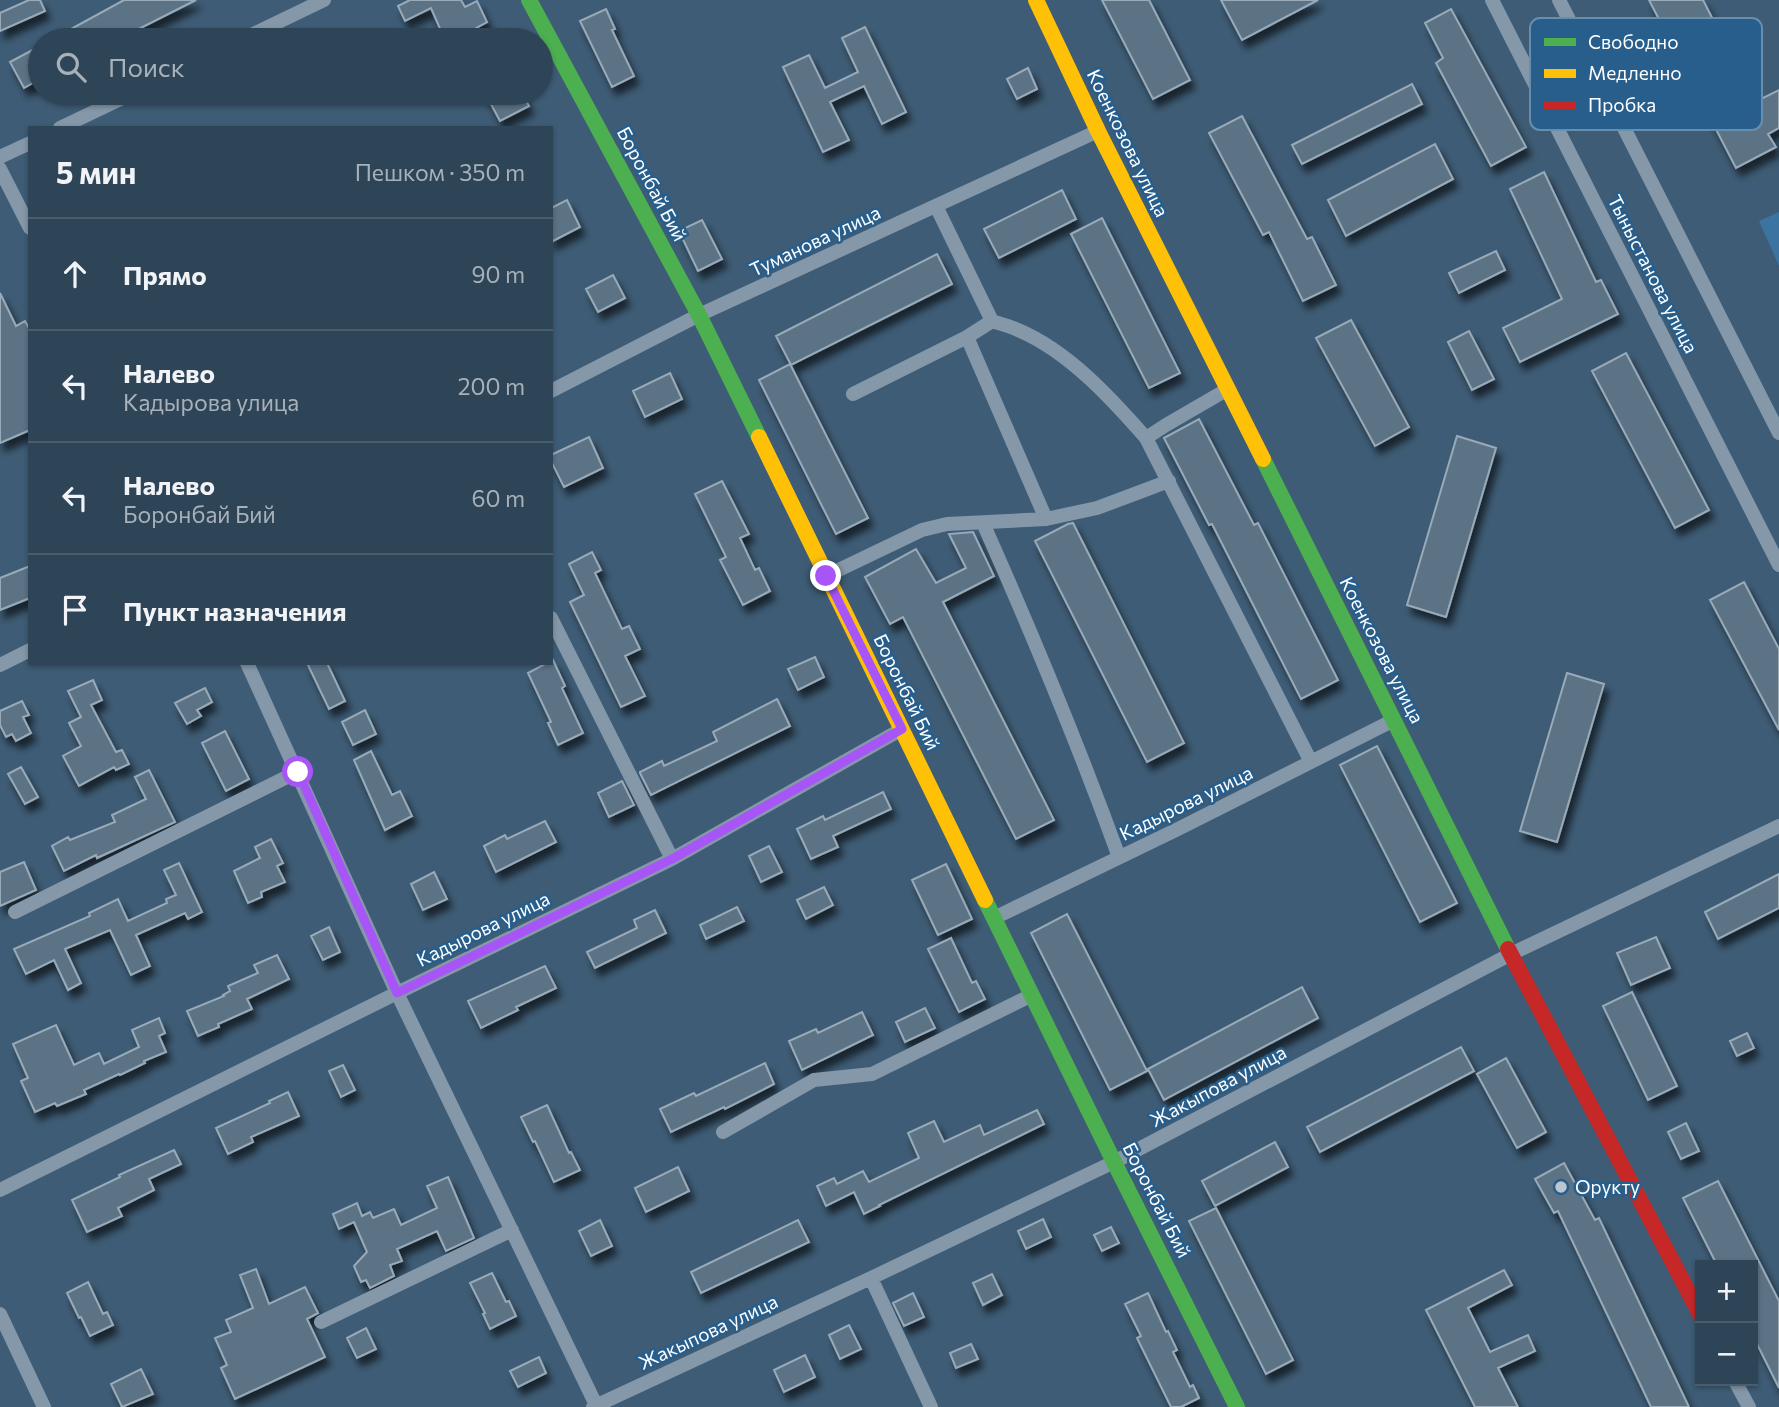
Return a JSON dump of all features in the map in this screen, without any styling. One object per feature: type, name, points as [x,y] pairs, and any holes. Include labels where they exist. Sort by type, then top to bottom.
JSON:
[{"type":"street","points":[[266,28],[324,0]]},
{"type":"street","name":"Боронбай Бий","points":[[529,0],[544,28]]},
{"type":"street","name":"Коенкозова улица","points":[[1036,0],[1098,131],[1511,954],[1695,1304]]},
{"type":"street","name":"Тыныстанова улица","points":[[1492,0],[1530,75]]},
{"type":"street","points":[[1559,0],[1568,18]]},
{"type":"street","name":"Боронбай Бий","points":[[553,44],[699,315],[1237,1407]]},
{"type":"street","points":[[64,126],[108,105]]},
{"type":"street","name":"Тыныстанова улица","points":[[1558,130],[1779,565]]},
{"type":"street","points":[[1625,130],[1779,433]]},
{"type":"street","name":"Туманова улица","points":[[553,390],[699,315],[1098,131]]},
{"type":"street","points":[[0,157],[28,144]]},
{"type":"street","points":[[0,169],[28,224]]},
{"type":"street","points":[[936,206],[992,321],[1018,330],[1063,357],[1114,401],[1146,438],[1311,762]]},
{"type":"street","points":[[853,394],[967,337],[992,321]]},
{"type":"street","points":[[967,337],[1046,519]]},
{"type":"street","points":[[1146,438],[1228,389]]},
{"type":"street","points":[[826,576],[922,530],[947,524],[1046,519],[1097,508],[1169,481]]},
{"type":"street","points":[[983,523],[1091,778],[1119,857]]},
{"type":"street","points":[[553,622],[672,859]]},
{"type":"street","points":[[0,665],[28,651]]},
{"type":"street","points":[[248,665],[397,993],[595,1407]]},
{"type":"street","name":"Кадырова улица","points":[[994,918],[1394,720]]},
{"type":"street","name":"Кадырова улица","points":[[0,1191],[672,859],[902,729]]},
{"type":"street","points":[[15,912],[298,772]]},
{"type":"street","name":"Жакыпова улица","points":[[595,1407],[1114,1162],[1511,954],[1779,825]]},
{"type":"street","points":[[723,1132],[814,1080],[872,1074],[1032,995]]},
{"type":"street","points":[[321,1322],[512,1230]]},
{"type":"street","points":[[871,1278],[931,1407]]},
{"type":"street","points":[[0,1314],[44,1407]]},
{"type":"street","points":[[1738,1386],[1749,1407]]},
{"type":"shaded area","points":[[1779,212],[1779,266],[1759,221]]},
{"type":"building","points":[[29,0],[40,0],[45,11],[0,31],[0,13]]},
{"type":"building","points":[[124,0],[196,0],[141,28],[73,28]]},
{"type":"building","points":[[410,0],[461,0],[465,7],[477,1],[487,22],[476,28],[440,28],[431,8],[405,21],[398,6]]},
{"type":"building","points":[[1102,0],[1149,0],[1190,80],[1153,99]]},
{"type":"building","points":[[1221,0],[1318,0],[1242,40]]},
{"type":"building","points":[[1649,0],[1703,0],[1712,18],[1658,18]]},
{"type":"building","points":[[606,9],[615,29],[612,30],[634,76],[612,87],[580,21]]},
{"type":"building","points":[[1451,9],[1526,147],[1491,166],[1436,63],[1443,58],[1425,23]]},
{"type":"building","points":[[865,27],[906,112],[882,124],[864,86],[830,102],[849,140],[823,152],[783,67],[809,55],[825,88],[858,72],[842,38]]},
{"type":"building","points":[[28,52],[28,86],[24,88],[10,62]]},
{"type":"building","points":[[1028,68],[1037,89],[1017,99],[1007,79]]},
{"type":"building","points":[[1412,84],[1422,104],[1302,164],[1292,145]]},
{"type":"building","points":[[1779,90],[1779,128],[1768,134],[1776,147],[1736,168],[1716,130],[1762,130],[1762,98]]},
{"type":"building","points":[[491,105],[528,105],[529,106],[500,121]]},
{"type":"building","points":[[1242,116],[1307,239],[1312,237],[1336,285],[1303,301],[1269,232],[1263,235],[1209,133]]},
{"type":"building","points":[[1435,144],[1453,179],[1346,236],[1328,200]]},
{"type":"building","points":[[1544,172],[1596,282],[1601,280],[1618,314],[1520,362],[1503,328],[1562,299],[1510,189]]},
{"type":"building","points":[[1062,190],[1076,219],[999,258],[984,229]]},
{"type":"building","points":[[567,200],[580,227],[553,241],[553,207]]},
{"type":"building","points":[[1102,218],[1180,373],[1149,388],[1071,234]]},
{"type":"building","points":[[702,220],[722,259],[698,271],[679,231]]},
{"type":"building","points":[[1496,251],[1505,270],[1459,293],[1449,273]]},
{"type":"building","points":[[937,254],[952,284],[791,365],[776,336]]},
{"type":"building","points":[[613,275],[625,298],[598,312],[586,289]]},
{"type":"building","points":[[0,293],[16,326],[25,321],[28,326],[28,431],[0,443]]},
{"type":"building","points":[[1351,320],[1409,427],[1375,446],[1316,338]]},
{"type":"building","points":[[1469,331],[1494,379],[1472,390],[1448,342]]},
{"type":"building","points":[[1626,353],[1709,510],[1675,528],[1592,371]]},
{"type":"building","points":[[790,364],[868,518],[836,534],[759,380]]},
{"type":"building","points":[[670,373],[682,399],[645,417],[633,391]]},
{"type":"building","points":[[1199,419],[1254,525],[1258,523],[1338,680],[1301,699],[1212,524],[1209,525],[1164,438]]},
{"type":"building","points":[[1457,436],[1496,448],[1446,617],[1407,605]]},
{"type":"building","points":[[589,437],[603,468],[564,487],[553,465],[553,454]]},
{"type":"building","points":[[722,481],[749,534],[740,538],[755,570],[759,568],[770,591],[743,605],[720,560],[726,557],[695,494]]},
{"type":"building","points":[[1073,523],[1184,743],[1147,762],[1035,541]]},
{"type":"building","points":[[973,532],[994,576],[943,602],[1054,820],[1016,839],[903,617],[890,624],[865,577],[916,549],[936,583],[966,568],[949,534]]},
{"type":"building","points":[[592,552],[601,570],[595,573],[622,629],[629,626],[640,649],[625,656],[645,696],[621,707],[570,602],[584,595],[569,564]]},
{"type":"building","points":[[28,567],[28,599],[0,610],[0,578]]},
{"type":"building","points":[[1744,582],[1779,649],[1779,730],[1710,600]]},
{"type":"building","points":[[815,657],[824,677],[798,690],[788,669]]},
{"type":"building","points":[[553,660],[565,686],[562,688],[583,733],[558,745],[548,723],[551,722],[528,673],[543,665],[553,665]]},
{"type":"building","points":[[308,665],[328,665],[345,701],[329,709]]},
{"type":"building","points":[[1567,673],[1604,684],[1557,842],[1520,831]]},
{"type":"building","points":[[93,680],[102,700],[91,705],[116,752],[122,750],[129,764],[116,770],[114,767],[79,786],[63,756],[81,746],[69,723],[81,717],[68,691]]},
{"type":"building","points":[[205,688],[212,702],[197,710],[201,716],[187,724],[175,703]]},
{"type":"building","points":[[777,699],[790,726],[651,795],[640,772],[662,761],[664,766],[717,741],[713,732]]},
{"type":"building","points":[[22,701],[29,715],[23,717],[31,733],[16,741],[12,734],[6,737],[0,725],[0,711]]},
{"type":"building","points":[[365,710],[376,734],[353,745],[342,722]]},
{"type":"building","points":[[225,731],[249,779],[226,791],[202,743]]},
{"type":"building","points":[[1377,746],[1457,903],[1420,922],[1340,765]]},
{"type":"building","points":[[371,751],[392,795],[400,791],[412,816],[385,830],[354,760]]},
{"type":"building","points":[[21,767],[38,797],[25,804],[8,774]]},
{"type":"building","points":[[149,770],[175,822],[64,871],[52,846],[68,837],[70,840],[115,822],[112,815],[146,799],[135,777]]},
{"type":"building","points":[[622,781],[634,805],[609,817],[598,793]]},
{"type":"building","points":[[883,792],[891,809],[833,836],[838,847],[811,859],[797,829],[823,816],[825,820]]},
{"type":"building","points":[[545,821],[556,842],[496,872],[484,846],[505,835],[507,839]]},
{"type":"building","points":[[271,839],[283,863],[277,866],[285,882],[261,892],[262,897],[248,903],[234,871],[260,858],[255,847]]},
{"type":"building","points":[[769,846],[782,872],[761,882],[749,856]]},
{"type":"building","points":[[24,862],[36,890],[0,906],[0,872]]},
{"type":"building","points":[[179,863],[202,912],[188,919],[185,913],[136,935],[150,966],[131,975],[110,930],[65,949],[81,983],[68,990],[54,960],[26,974],[14,949],[90,916],[89,913],[118,899],[128,921],[167,903],[166,899],[176,895],[164,870]]},
{"type":"building","points":[[946,864],[972,919],[938,935],[912,880]]},
{"type":"building","points":[[434,872],[447,899],[423,910],[411,884]]},
{"type":"building","points":[[1779,874],[1779,908],[1718,939],[1705,912]]},
{"type":"building","points":[[824,887],[833,905],[806,919],[797,900]]},
{"type":"building","points":[[737,907],[744,921],[706,939],[700,925]]},
{"type":"building","points":[[655,910],[666,933],[595,968],[587,952],[637,928],[634,920]]},
{"type":"building","points":[[1067,914],[1147,1071],[1110,1090],[1031,933]]},
{"type":"building","points":[[329,927],[340,952],[323,960],[311,936]]},
{"type":"building","points":[[1656,937],[1670,968],[1631,985],[1617,953]]},
{"type":"building","points":[[951,938],[972,983],[976,981],[985,999],[959,1012],[928,949]]},
{"type":"building","points":[[277,955],[289,979],[247,999],[252,1009],[198,1036],[187,1011],[224,996],[230,991],[228,986],[258,973],[254,965]]},
{"type":"building","points":[[545,966],[556,988],[481,1028],[468,1001]]},
{"type":"building","points":[[1302,987],[1318,1018],[1164,1100],[1148,1069]]},
{"type":"building","points":[[1632,992],[1677,1086],[1648,1100],[1603,1006]]},
{"type":"building","points":[[925,1008],[935,1028],[905,1042],[896,1022]]},
{"type":"building","points":[[862,1012],[873,1035],[802,1070],[789,1041],[816,1029],[818,1033]]},
{"type":"building","points":[[159,1018],[165,1033],[159,1036],[166,1052],[84,1090],[86,1094],[35,1112],[21,1081],[28,1078],[13,1044],[56,1025],[74,1065],[99,1053],[104,1064],[139,1047],[132,1030]]},
{"type":"building","points":[[1747,1033],[1754,1048],[1737,1056],[1730,1041]]},
{"type":"building","points":[[1461,1047],[1474,1071],[1320,1152],[1307,1127]]},
{"type":"building","points":[[1506,1058],[1546,1132],[1517,1148],[1477,1074]]},
{"type":"building","points":[[765,1063],[774,1084],[671,1132],[660,1109],[694,1093],[696,1096]]},
{"type":"building","points":[[343,1065],[355,1090],[341,1097],[329,1071]]},
{"type":"building","points":[[288,1092],[299,1116],[251,1137],[253,1142],[228,1154],[216,1128]]},
{"type":"building","points":[[547,1105],[569,1153],[571,1152],[580,1170],[554,1182],[521,1117]]},
{"type":"building","points":[[1037,1110],[1044,1124],[864,1214],[854,1192],[826,1206],[817,1186],[834,1178],[837,1184],[863,1171],[869,1182],[919,1158],[908,1133],[934,1121],[944,1142],[980,1125],[984,1135]]},
{"type":"building","points":[[1686,1123],[1699,1151],[1681,1159],[1668,1132]]},
{"type":"building","points":[[1275,1142],[1288,1167],[1215,1206],[1202,1181]]},
{"type":"building","points":[[174,1150],[181,1164],[149,1179],[154,1190],[118,1208],[122,1216],[87,1232],[72,1200]]},
{"type":"building","points":[[1564,1163],[1595,1220],[1599,1218],[1689,1407],[1651,1407],[1558,1211],[1554,1213],[1535,1179]]},
{"type":"building","points":[[678,1167],[689,1191],[646,1212],[635,1188]]},
{"type":"building","points":[[448,1177],[474,1238],[446,1251],[437,1231],[397,1249],[402,1261],[390,1265],[394,1276],[370,1288],[366,1280],[361,1282],[354,1266],[367,1252],[354,1222],[339,1229],[333,1214],[357,1203],[362,1216],[370,1212],[373,1218],[394,1209],[401,1225],[437,1208],[427,1186]]},
{"type":"building","points":[[1718,1181],[1779,1301],[1779,1388],[1758,1346],[1758,1260],[1714,1260],[1683,1198]]},
{"type":"building","points":[[1216,1208],[1293,1360],[1266,1374],[1189,1221]]},
{"type":"building","points":[[1043,1219],[1051,1237],[1026,1249],[1018,1231]]},
{"type":"building","points":[[600,1220],[612,1246],[591,1256],[579,1231]]},
{"type":"building","points":[[798,1220],[809,1242],[701,1293],[691,1272]]},
{"type":"building","points":[[1111,1227],[1119,1243],[1102,1251],[1094,1235]]},
{"type":"building","points":[[256,1269],[269,1304],[305,1287],[318,1313],[307,1319],[325,1357],[235,1399],[221,1368],[227,1365],[215,1338],[231,1332],[226,1320],[253,1308],[240,1275]]},
{"type":"building","points":[[1504,1270],[1512,1285],[1468,1308],[1490,1352],[1528,1335],[1535,1351],[1498,1368],[1518,1407],[1475,1407],[1426,1310]]},
{"type":"building","points":[[492,1273],[516,1316],[490,1329],[470,1283]]},
{"type":"building","points":[[992,1274],[1002,1295],[983,1305],[973,1283]]},
{"type":"building","points":[[88,1282],[103,1314],[107,1312],[113,1325],[90,1336],[67,1293]]},
{"type":"building","points":[[913,1293],[924,1317],[904,1326],[893,1303]]},
{"type":"building","points":[[1148,1293],[1177,1350],[1173,1352],[1190,1387],[1193,1385],[1199,1398],[1181,1407],[1171,1407],[1137,1338],[1141,1336],[1125,1304]]},
{"type":"building","points":[[849,1325],[861,1349],[840,1359],[829,1335]]},
{"type":"building","points":[[366,1328],[376,1349],[357,1358],[347,1338]]},
{"type":"building","points":[[971,1344],[978,1359],[956,1368],[950,1353]]},
{"type":"building","points":[[805,1355],[815,1377],[784,1392],[774,1370]]},
{"type":"building","points":[[539,1357],[546,1373],[518,1387],[510,1371]]},
{"type":"building","points":[[141,1369],[153,1394],[122,1407],[111,1384]]},
{"type":"traffic: fast","points":[[529,0],[544,28]]},
{"type":"traffic: fast","points":[[553,44],[699,315],[759,437]]},
{"type":"traffic: fast","points":[[1263,459],[1508,949]]},
{"type":"traffic: fast","points":[[985,900],[1237,1407]]},
{"type":"traffic: slow","points":[[1036,0],[1098,131],[1263,459]]},
{"type":"traffic: slow","points":[[759,437],[985,900]]},
{"type":"traffic: jam","points":[[1508,949],[1695,1304]]},
{"type":"place","name":"Орукту","points":[[1561,1187]]},
{"type":"route","points":[[298,772],[397,993],[672,859],[902,729],[826,576]]}]
